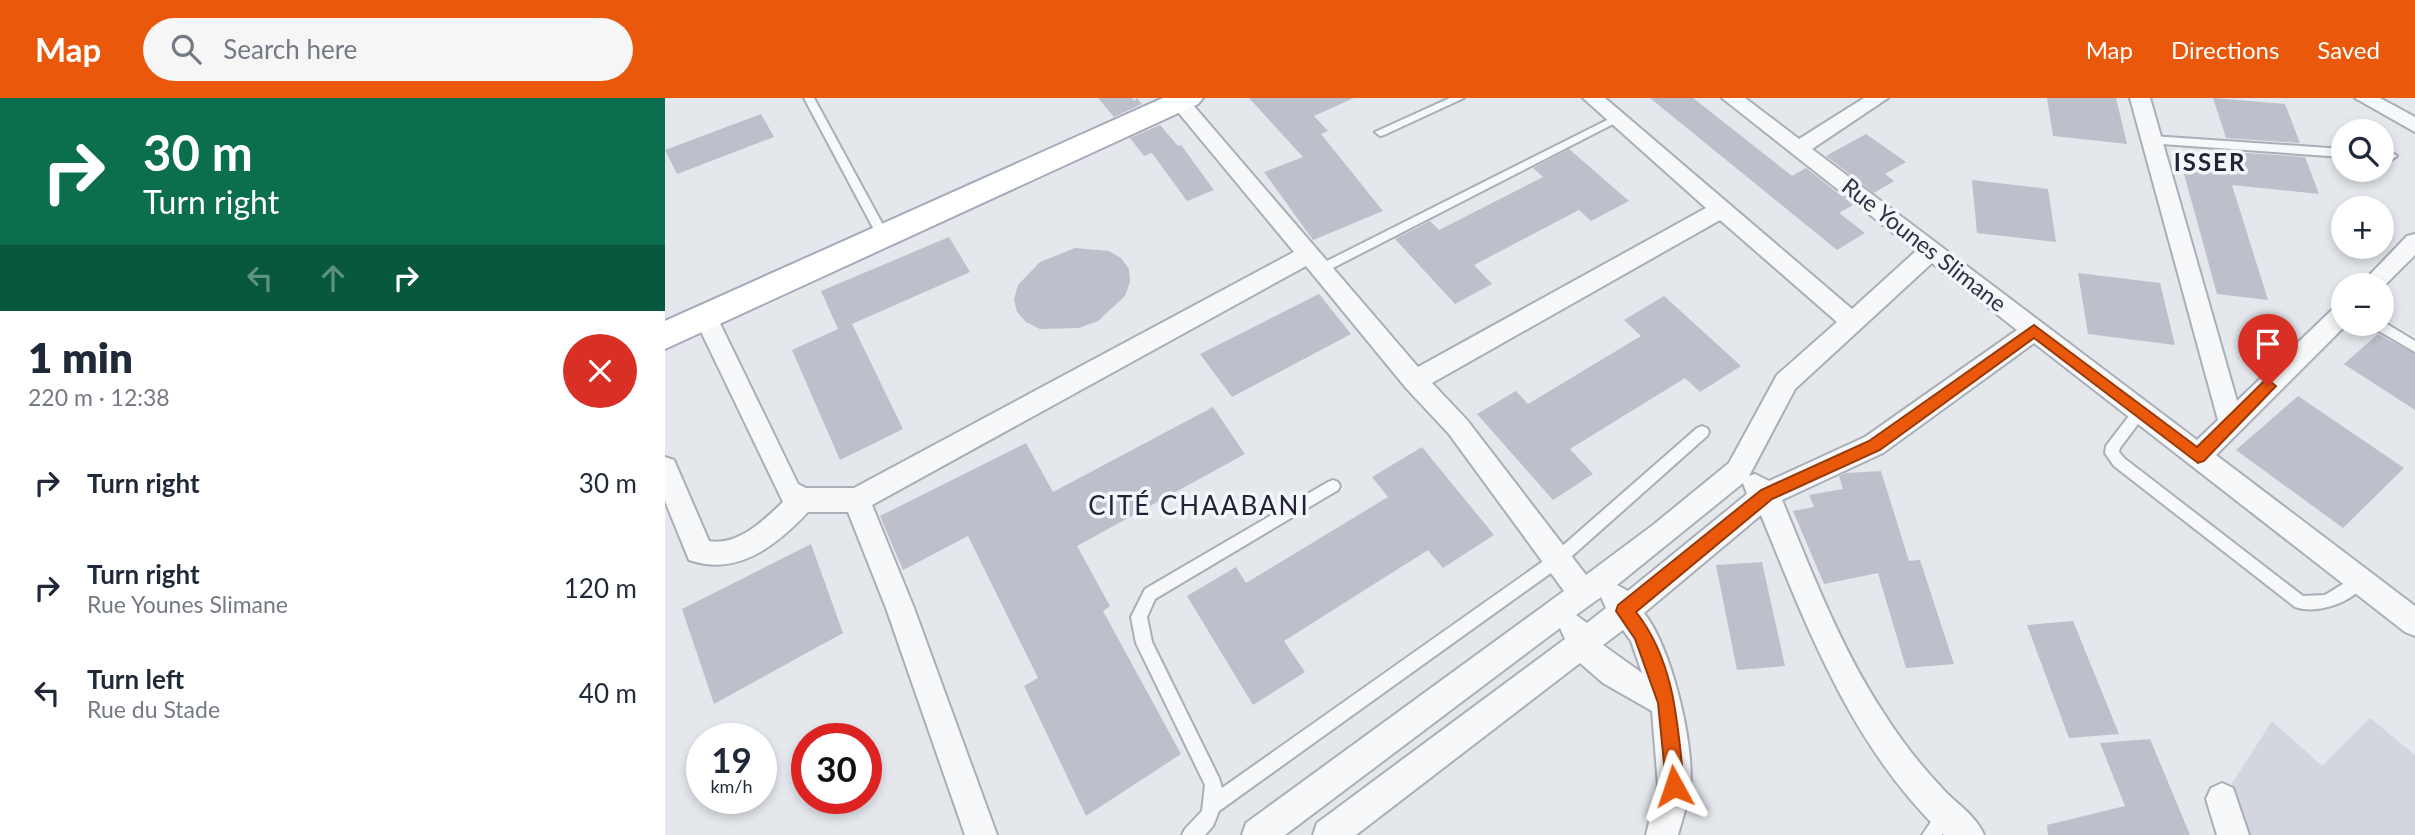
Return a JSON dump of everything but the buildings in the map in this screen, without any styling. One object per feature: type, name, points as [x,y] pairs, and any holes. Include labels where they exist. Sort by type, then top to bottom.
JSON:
[{"type":"main road","points":[[665,336],[1184,100]]},
{"type":"street","points":[[1593,98],[1724,208],[1853,322]]},
{"type":"street","name":"Rue Younes Slimane","points":[[1732,98],[2415,623]]},
{"type":"street","points":[[1798,149],[1878,98]]},
{"type":"street","points":[[2140,98],[2231,423]]},
{"type":"street","points":[[2365,98],[2415,125]]},
{"type":"street","points":[[1184,100],[1415,381],[1458,427],[1584,593],[1625,611],[1643,634],[1667,703],[1674,786],[1662,835]]},
{"type":"street","points":[[1415,381],[1724,208]]},
{"type":"street","points":[[2383,273],[2415,242]]},
{"type":"street","points":[[1258,835],[1663,534],[1738,471],[1786,383],[1931,251]]},
{"type":"street","points":[[706,317],[789,492],[802,500],[856,500],[1315,261]]},
{"type":"street","points":[[2198,456],[2331,325]]},
{"type":"street","points":[[1329,835],[1580,642],[1625,611],[1766,495],[1874,445],[2034,331]]},
{"type":"street","points":[[665,468],[699,551],[710,556],[744,547],[785,519],[802,500]]},
{"type":"street","points":[[1738,471],[1766,495],[1845,680],[1938,826],[1968,835]]},
{"type":"street","points":[[856,500],[900,608],[981,835]]},
{"type":"street","points":[[1580,642],[1584,593]]},
{"type":"street","points":[[1580,642],[1613,673],[1667,703]]},
{"type":"street","points":[[2222,799],[2233,835]]},
{"type":"lane","points":[[809,98],[883,236]]},
{"type":"lane","points":[[1380,132],[1459,98]]},
{"type":"lane","points":[[1315,261],[1617,118]]},
{"type":"lane","points":[[2152,140],[2331,152]]},
{"type":"lane","points":[[2394,334],[2415,347]]},
{"type":"lane","points":[[2140,412],[2113,446],[2112,453],[2119,462],[2300,602],[2315,605],[2329,603],[2359,580]]},
{"type":"lane","points":[[1191,835],[1202,828],[1214,804],[1557,560],[1702,432]]},
{"type":"lane","points":[[1214,804],[1213,784],[1144,643],[1139,617],[1150,594],[1333,486]]},
{"type":"shaded area","points":[[2370,718],[2415,755],[2415,835],[2233,835],[2222,799],[2272,721],[2322,766]]},
{"type":"district","name":"ISSER","points":[[2210,163]]},
{"type":"district","name":"CITÉ CHAABANI","points":[[1199,506]]},
{"type":"route","points":[[1674,786],[1667,703],[1643,634],[1625,611],[1766,495],[1874,445],[2034,331],[2198,456],[2268,386]]}]
